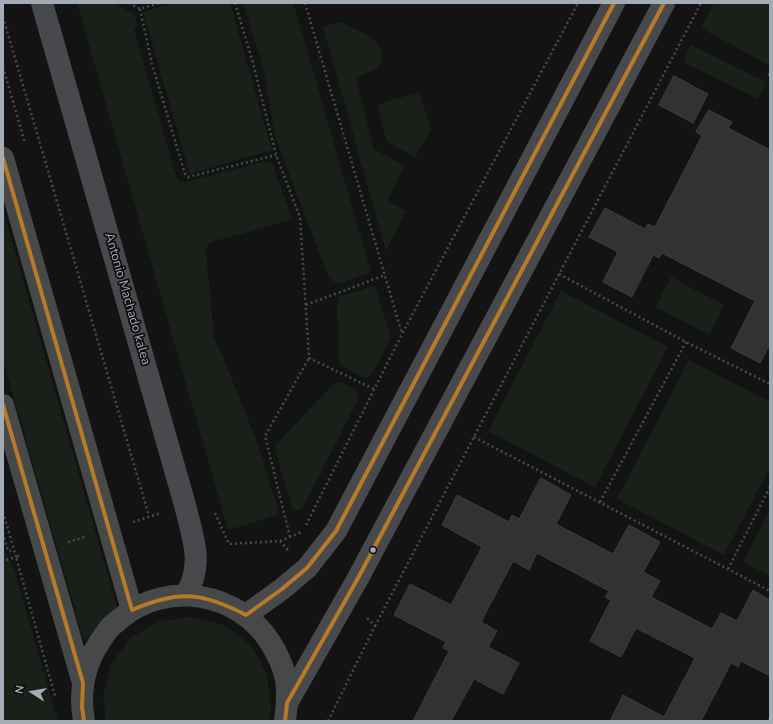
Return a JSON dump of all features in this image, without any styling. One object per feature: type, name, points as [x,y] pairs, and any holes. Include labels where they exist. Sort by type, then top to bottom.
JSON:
[{"type":"main road","points":[[3,158],[132,610]]},
{"type":"main road","points":[[3,405],[83,683]]},
{"type":"main road","points":[[84,721],[82,707],[83,683],[92,654],[108,629],[132,610],[149,602],[167,597],[186,595],[206,598],[227,604],[246,615],[264,633],[277,654],[286,678],[286,712]]},
{"type":"street","name":"Antonio Machado kalea","points":[[42,3],[195,544],[197,561],[195,574],[192,585],[186,595]]},
{"type":"street","points":[[246,615],[282,590],[307,568],[336,531],[614,3]]},
{"type":"street","points":[[286,712],[664,3]]},
{"type":"path","points":[[129,3],[140,9],[159,3]]},
{"type":"path","points":[[235,3],[253,62],[276,155],[300,217],[309,358],[265,436],[290,537]]},
{"type":"path","points":[[306,3],[402,334]]},
{"type":"path","points":[[214,509],[229,544],[280,541],[302,532],[402,334],[578,3]]},
{"type":"path","points":[[328,721],[375,626],[701,3]]},
{"type":"path","points":[[140,9],[152,64],[185,174],[188,178],[276,155]]},
{"type":"path","points":[[3,17],[148,516]]},
{"type":"path","points":[[559,274],[686,342],[770,384]]},
{"type":"path","points":[[306,305],[385,275]]},
{"type":"path","points":[[600,502],[686,342]]},
{"type":"path","points":[[309,358],[374,389]]},
{"type":"path","points":[[474,437],[770,591]]},
{"type":"path","points":[[728,569],[770,487]]},
{"type":"path","points":[[3,561],[56,546],[185,505]]},
{"type":"path","points":[[3,512],[56,699]]},
{"type":"path","points":[[280,541],[307,568]]},
{"type":"path","points":[[346,600],[375,626]]},
{"type":"shaded area","points":[[77,3],[114,3],[134,14],[138,26],[134,29],[176,176],[179,181],[186,182],[266,161],[272,163],[291,217],[287,221],[215,241],[208,244],[206,251],[214,338],[257,442],[278,509],[278,515],[228,530]]},
{"type":"shaded area","points":[[173,3],[230,3],[272,150],[190,174],[143,12]]},
{"type":"shaded area","points":[[243,3],[293,3],[294,5],[371,272],[341,283],[335,282],[329,278],[275,135],[263,67]]},
{"type":"shaded area","points":[[714,3],[770,3],[770,64],[768,65],[701,28]]},
{"type":"shaded area","points":[[340,22],[364,33],[378,44],[382,59],[378,68],[356,78],[374,149],[404,165],[388,201],[406,211],[386,251],[323,27]]},
{"type":"shaded area","points":[[691,45],[766,82],[758,99],[683,62]]},
{"type":"shaded area","points":[[419,92],[431,130],[415,157],[387,142],[377,105]]},
{"type":"shaded area","points":[[3,210],[117,607],[84,641],[3,360]]},
{"type":"shaded area","points":[[671,277],[724,305],[709,335],[656,307]]},
{"type":"shaded area","points":[[375,286],[391,338],[370,377],[362,377],[341,366],[339,358],[337,307],[339,297]]},
{"type":"shaded area","points":[[561,291],[668,347],[595,487],[488,431]]},
{"type":"shaded area","points":[[689,360],[770,402],[770,467],[724,555],[617,499]]},
{"type":"shaded area","points":[[335,383],[343,383],[357,391],[359,398],[302,509],[295,511],[292,508],[275,450],[276,444]]},
{"type":"shaded area","points":[[770,510],[770,576],[743,562]]},
{"type":"shaded area","points":[[3,549],[13,566],[58,721],[3,721]]},
{"type":"shaded area","points":[[193,617],[224,625],[251,645],[267,674],[271,707],[268,721],[106,721],[103,696],[111,664],[131,637],[160,621]]},
{"type":"building","points":[[674,76],[708,94],[693,123],[659,105]]},
{"type":"building","points":[[709,110],[732,122],[728,128],[770,150],[770,344],[760,363],[731,348],[755,301],[662,253],[659,258],[653,255],[632,297],[603,282],[618,252],[589,237],[605,208],[645,229],[648,224],[655,227],[702,136],[696,132]]},
{"type":"building","points":[[541,478],[571,495],[556,524],[613,554],[629,525],[660,542],[643,572],[660,581],[651,597],[712,629],[721,613],[737,621],[753,590],[770,600],[770,676],[741,661],[738,667],[731,663],[701,721],[610,721],[623,695],[664,717],[695,658],[636,628],[621,657],[590,641],[611,600],[605,597],[609,591],[537,553],[529,570],[513,561],[481,622],[497,631],[488,647],[519,663],[503,694],[474,679],[451,721],[413,721],[449,651],[443,648],[446,642],[394,615],[410,584],[451,605],[482,547],[442,525],[457,495],[509,522],[512,515],[519,519]]},
{"type":"transit line","points":[[3,158],[132,610],[163,599],[190,596],[216,602],[246,615],[282,589],[307,568],[336,531],[614,3]]},
{"type":"transit line","points":[[285,721],[287,703],[357,580],[664,3]]},
{"type":"transit line","points":[[3,405],[83,683],[82,707],[84,721]]}]
